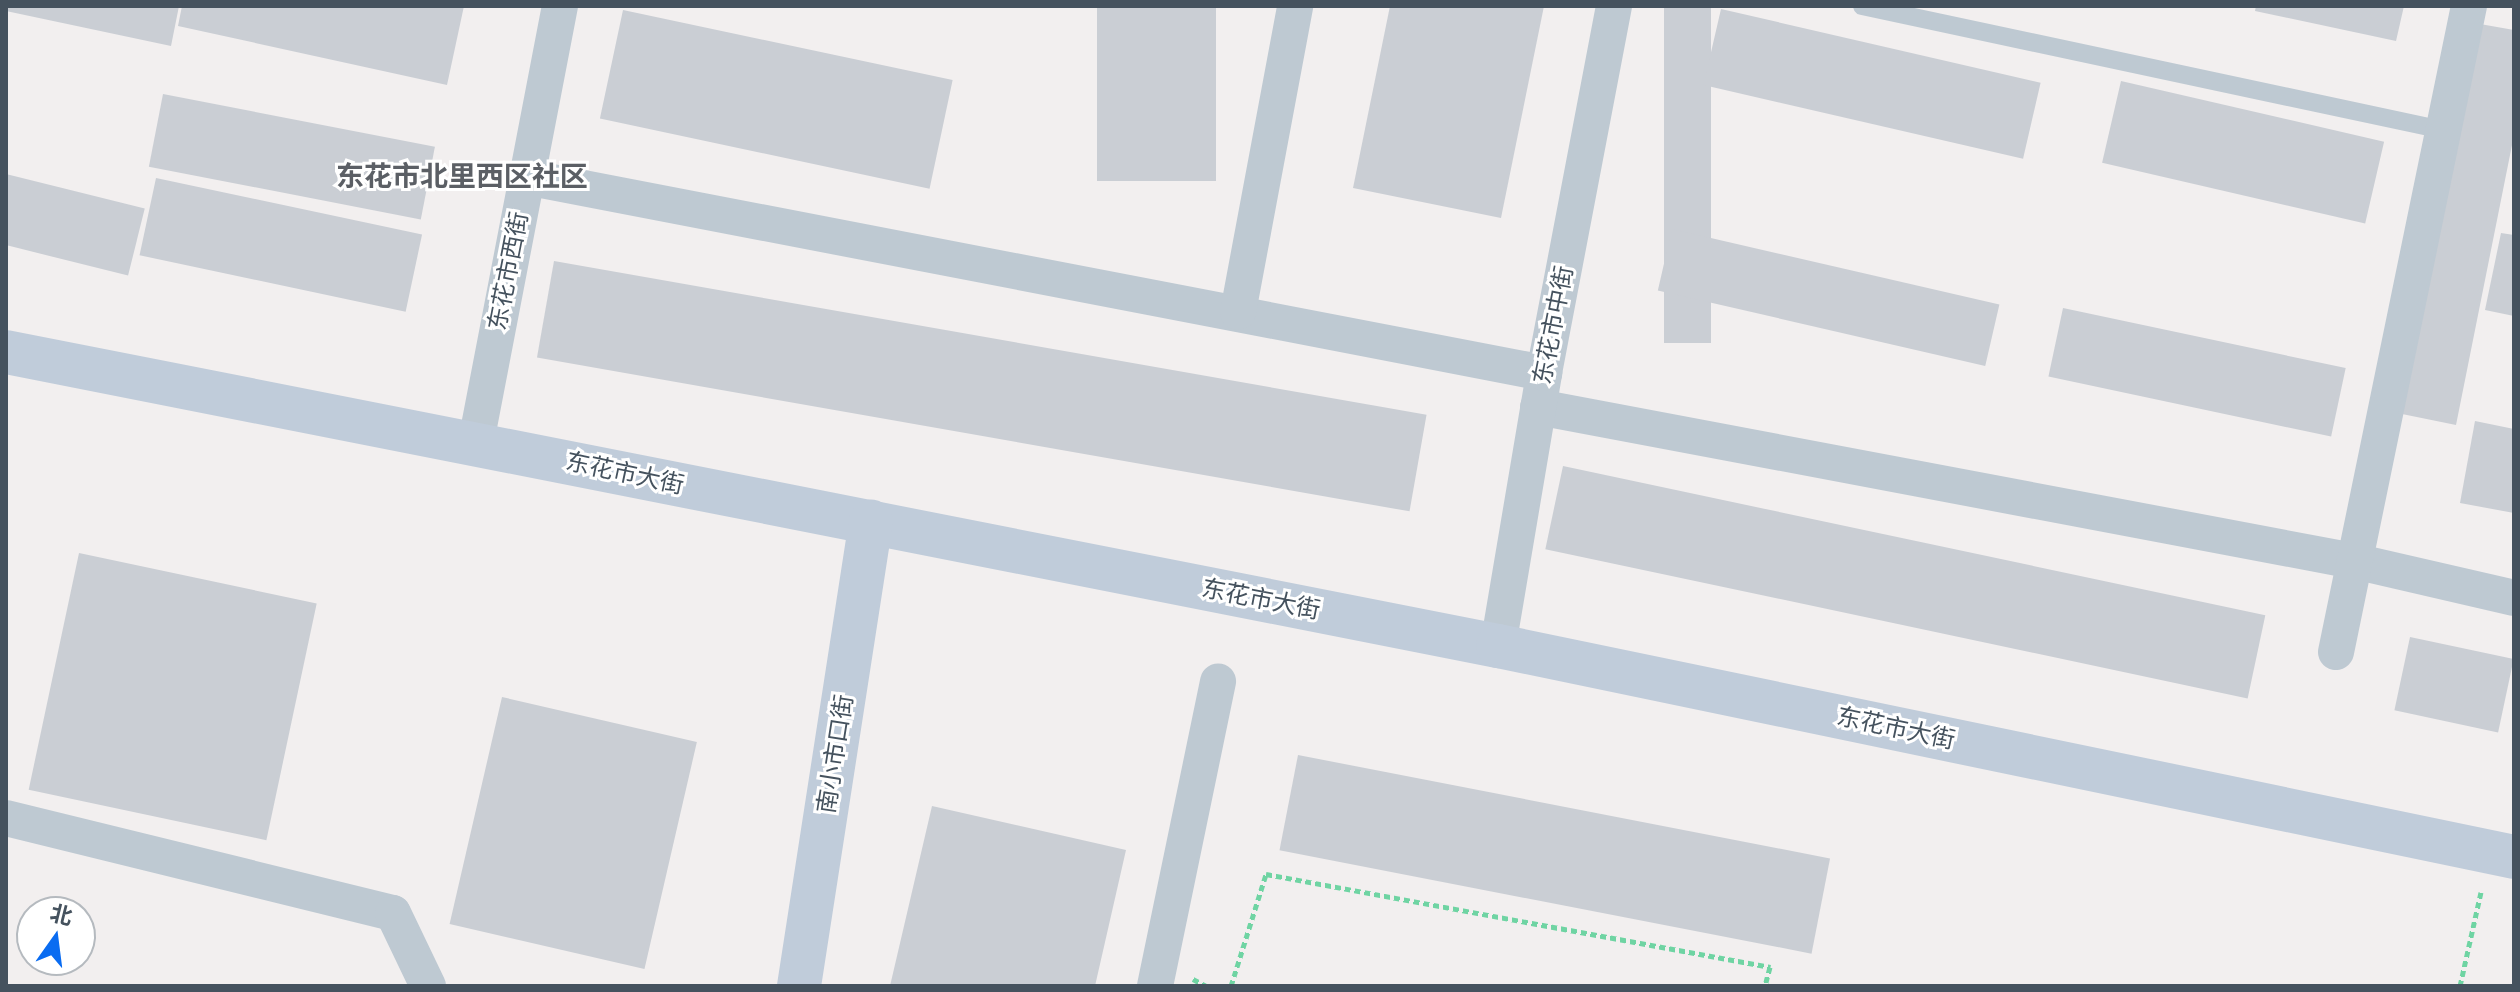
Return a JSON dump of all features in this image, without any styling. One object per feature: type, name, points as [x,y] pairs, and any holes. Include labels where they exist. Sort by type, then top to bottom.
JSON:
[{"type":"street","name":"东花市西街","points":[[476,442],[560,6]]},
{"type":"street","points":[[1238,312],[1295,6]]},
{"type":"street","name":"东花市中街","points":[[1498,646],[1541,390],[1614,6]]},
{"type":"street","points":[[2336,652],[2469,6]]},
{"type":"street","points":[[526,177],[1238,312],[1541,390],[2354,561],[2514,598]]},
{"type":"street","name":"东花市大街","points":[[6,352],[476,442],[1498,646],[2502,855]]},
{"type":"street","name":"南小市口街","points":[[799,986],[871,522]]},
{"type":"street","points":[[1155,986],[1218,681]]},
{"type":"street","points":[[6,818],[393,913],[428,986]]},
{"type":"lane","points":[[1862,6],[2443,130]]},
{"type":"path","points":[[2460,986],[2502,855]]},
{"type":"path","points":[[1231,986],[1266,874],[1770,967],[1765,986]]},
{"type":"building","points":[[6,6],[179,6],[171,46],[6,11]]},
{"type":"building","points":[[182,6],[464,6],[447,85],[178,26]]},
{"type":"building","points":[[1097,6],[1216,6],[1216,181],[1097,181]]},
{"type":"building","points":[[1390,6],[1544,6],[1501,218],[1353,188]]},
{"type":"building","points":[[1664,6],[1711,6],[1711,343],[1664,343]]},
{"type":"building","points":[[2256,6],[2404,6],[2396,41],[2255,11]]},
{"type":"building","points":[[1721,9],[2041,83],[2023,159],[1703,85]]},
{"type":"building","points":[[623,10],[953,80],[930,189],[600,119]]},
{"type":"building","points":[[2480,24],[2514,30],[2514,135],[2456,425],[2402,414]]},
{"type":"building","points":[[2121,81],[2384,142],[2365,224],[2102,163]]},
{"type":"building","points":[[163,94],[435,147],[421,219],[149,167]]},
{"type":"building","points":[[6,174],[145,209],[128,276],[6,245]]},
{"type":"building","points":[[156,178],[422,235],[406,312],[140,255]]},
{"type":"building","points":[[1672,229],[1999,305],[1985,366],[1658,290]]},
{"type":"building","points":[[2501,233],[2514,235],[2514,316],[2485,310]]},
{"type":"building","points":[[554,261],[1427,415],[1410,511],[537,358]]},
{"type":"building","points":[[2063,308],[2346,368],[2331,437],[2048,376]]},
{"type":"building","points":[[2475,421],[2514,429],[2514,513],[2460,503]]},
{"type":"building","points":[[1563,466],[2265,615],[2248,698],[1545,549]]},
{"type":"building","points":[[79,553],[317,604],[266,840],[29,790]]},
{"type":"building","points":[[2410,637],[2514,659],[2498,732],[2394,710]]},
{"type":"building","points":[[502,697],[697,742],[644,969],[450,924]]},
{"type":"building","points":[[1298,755],[1830,858],[1812,954],[1279,850]]},
{"type":"building","points":[[932,806],[1126,850],[1095,986],[890,986]]},
{"type":"district","name":"东花市北里西区社区","points":[[462,176]]}]
